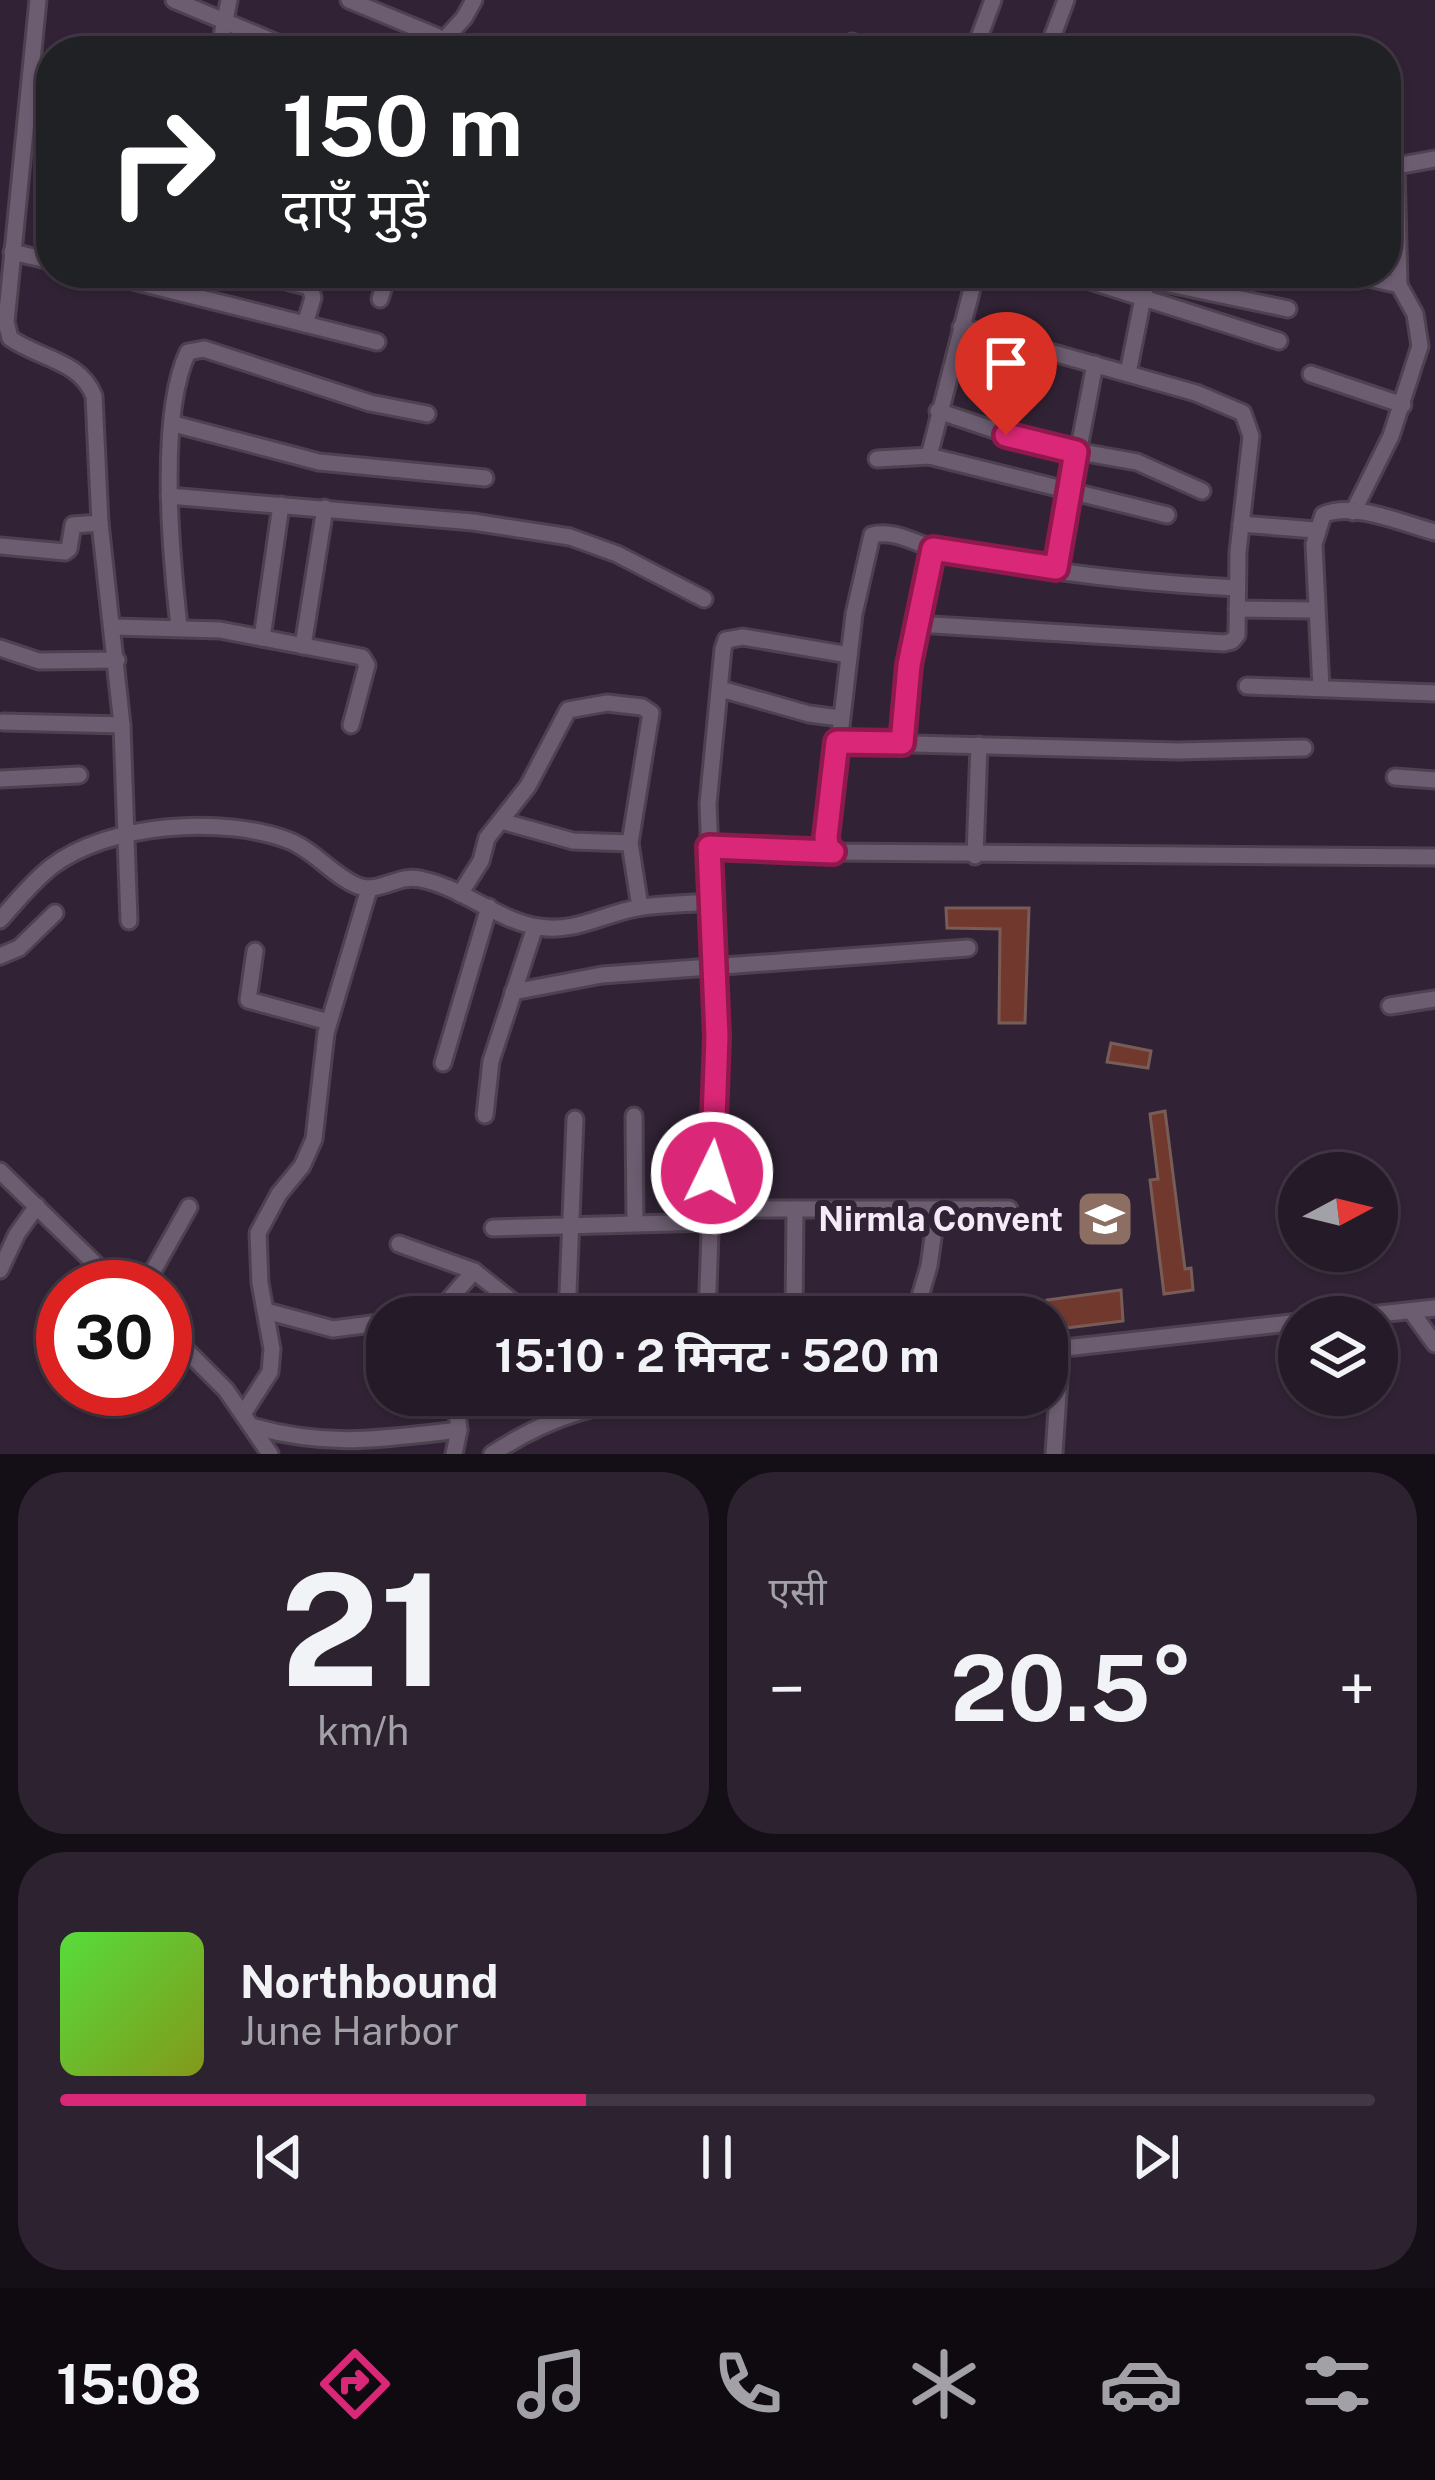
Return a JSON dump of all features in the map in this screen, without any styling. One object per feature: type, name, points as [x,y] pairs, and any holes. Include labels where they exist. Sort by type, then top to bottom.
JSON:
[{"type":"street","points":[[38,0],[6,322],[10,338],[87,378],[94,396],[100,523],[122,725],[129,921]]},
{"type":"street","points":[[174,0],[258,36]]},
{"type":"street","points":[[221,36],[229,0]]},
{"type":"street","points":[[349,0],[432,36]]},
{"type":"street","points":[[450,36],[474,0]]},
{"type":"street","points":[[979,36],[992,0]]},
{"type":"street","points":[[1053,36],[1066,0]]},
{"type":"street","points":[[1401,165],[1435,159]]},
{"type":"street","points":[[12,252],[36,258]]},
{"type":"street","points":[[160,288],[377,342]]},
{"type":"street","points":[[305,324],[313,298],[310,288]]},
{"type":"street","points":[[380,298],[383,288]]},
{"type":"street","points":[[929,456],[972,288]]},
{"type":"street","points":[[1128,374],[1145,288]]},
{"type":"street","points":[[1160,288],[1279,341]]},
{"type":"street","points":[[1178,288],[1288,309]]},
{"type":"street","points":[[1353,512],[1403,405],[1420,346],[1420,330],[1400,288]]},
{"type":"street","points":[[917,624],[1224,643],[1237,634],[1240,524],[1251,436],[1243,412],[1196,393],[961,327]]},
{"type":"street","points":[[178,626],[169,496],[184,359],[195,349],[370,403],[427,414]]},
{"type":"street","points":[[1056,568],[1095,364]]},
{"type":"street","points":[[1311,374],[1403,405]]},
{"type":"street","points":[[938,411],[1006,435],[1137,462],[1202,491]]},
{"type":"street","points":[[174,424],[320,462],[484,478]]},
{"type":"street","points":[[877,459],[929,456],[1167,515]]},
{"type":"street","points":[[169,496],[473,522],[571,537],[617,554],[704,599]]},
{"type":"street","points":[[262,638],[281,505]]},
{"type":"street","points":[[303,646],[325,508]]},
{"type":"street","points":[[1321,688],[1315,530],[1323,515],[1353,512],[1435,532]]},
{"type":"street","points":[[0,546],[65,552],[71,545],[73,525],[100,523]]},
{"type":"street","points":[[1240,524],[1315,530]]},
{"type":"street","points":[[833,852],[826,837],[837,742],[858,590],[872,536],[893,534],[933,549],[1056,568],[1237,588]]},
{"type":"street","points":[[902,743],[917,624],[933,549]]},
{"type":"street","points":[[1237,610],[1316,610]]},
{"type":"street","points":[[114,627],[178,626],[365,660],[351,725]]},
{"type":"street","points":[[707,1296],[717,1080],[709,788],[723,649],[733,637],[849,655]]},
{"type":"street","points":[[0,648],[39,661],[117,660]]},
{"type":"street","points":[[1247,686],[1435,693]]},
{"type":"street","points":[[721,689],[840,718]]},
{"type":"street","points":[[460,894],[481,861],[487,838],[528,786],[568,710],[592,703],[642,707],[651,713],[630,843],[640,907]]},
{"type":"street","points":[[2,722],[122,725]]},
{"type":"street","points":[[837,742],[1178,751],[1304,748]]},
{"type":"street","points":[[975,856],[979,745]]},
{"type":"street","points":[[0,779],[79,775]]},
{"type":"street","points":[[1395,778],[1435,780]]},
{"type":"street","points":[[501,820],[573,842],[630,843]]},
{"type":"street","points":[[0,920],[52,867],[81,849],[124,834],[207,828],[279,837],[369,889],[393,880],[421,879],[535,927],[574,927],[640,907],[710,902]]},
{"type":"street","points":[[709,847],[975,856],[1435,857]]},
{"type":"street","points":[[247,1420],[270,1372],[272,1349],[260,1283],[258,1234],[314,1139],[329,1022],[369,889]]},
{"type":"street","points":[[443,1063],[489,907]]},
{"type":"street","points":[[0,956],[19,948],[55,913]]},
{"type":"street","points":[[485,1115],[490,1061],[535,927]]},
{"type":"street","points":[[513,992],[602,975],[968,948]]},
{"type":"street","points":[[255,951],[248,1000],[329,1022]]},
{"type":"street","points":[[1390,1006],[1435,999]]},
{"type":"street","points":[[634,1116],[635,1223]]},
{"type":"street","points":[[568,1296],[575,1119]]},
{"type":"street","points":[[0,1171],[92,1260]]},
{"type":"street","points":[[0,1270],[37,1206]]},
{"type":"street","points":[[160,1260],[189,1207]]},
{"type":"street","points":[[794,1296],[795,1209]]},
{"type":"street","points":[[493,1228],[635,1223],[795,1209],[1010,1209]]},
{"type":"street","points":[[920,1296],[938,1209]]},
{"type":"street","points":[[399,1244],[474,1270],[506,1296]]},
{"type":"street","points":[[452,1296],[474,1270]]},
{"type":"street","points":[[1398,1312],[1435,1308]]},
{"type":"street","points":[[266,1311],[333,1329],[366,1325]]},
{"type":"street","points":[[1411,1311],[1435,1344]]},
{"type":"street","points":[[1068,1347],[1278,1324]]},
{"type":"street","points":[[192,1354],[270,1454]]},
{"type":"street","points":[[454,1454],[457,1416]]},
{"type":"street","points":[[492,1454],[560,1416]]},
{"type":"street","points":[[1054,1416],[1054,1454]]},
{"type":"street","points":[[247,1420],[300,1439],[344,1442],[459,1430]]},
{"type":"building","points":[[946,908],[1029,908],[1025,1023],[999,1023],[1000,929],[947,928]]},
{"type":"building","points":[[1111,1043],[1151,1051],[1148,1068],[1107,1062]]},
{"type":"building","points":[[1165,1111],[1185,1269],[1191,1268],[1193,1290],[1164,1294],[1150,1180],[1158,1179],[1150,1114]]},
{"type":"building","points":[[1121,1290],[1123,1321],[1068,1328],[1068,1297]]},
{"type":"place","name":"Nirmla Convent","points":[[1105,1219]]},
{"type":"route","points":[[712,1173],[717,1037],[709,847],[833,852],[826,837],[837,742],[902,743],[909,665],[933,549],[1056,568],[1076,452],[1006,435]]}]
